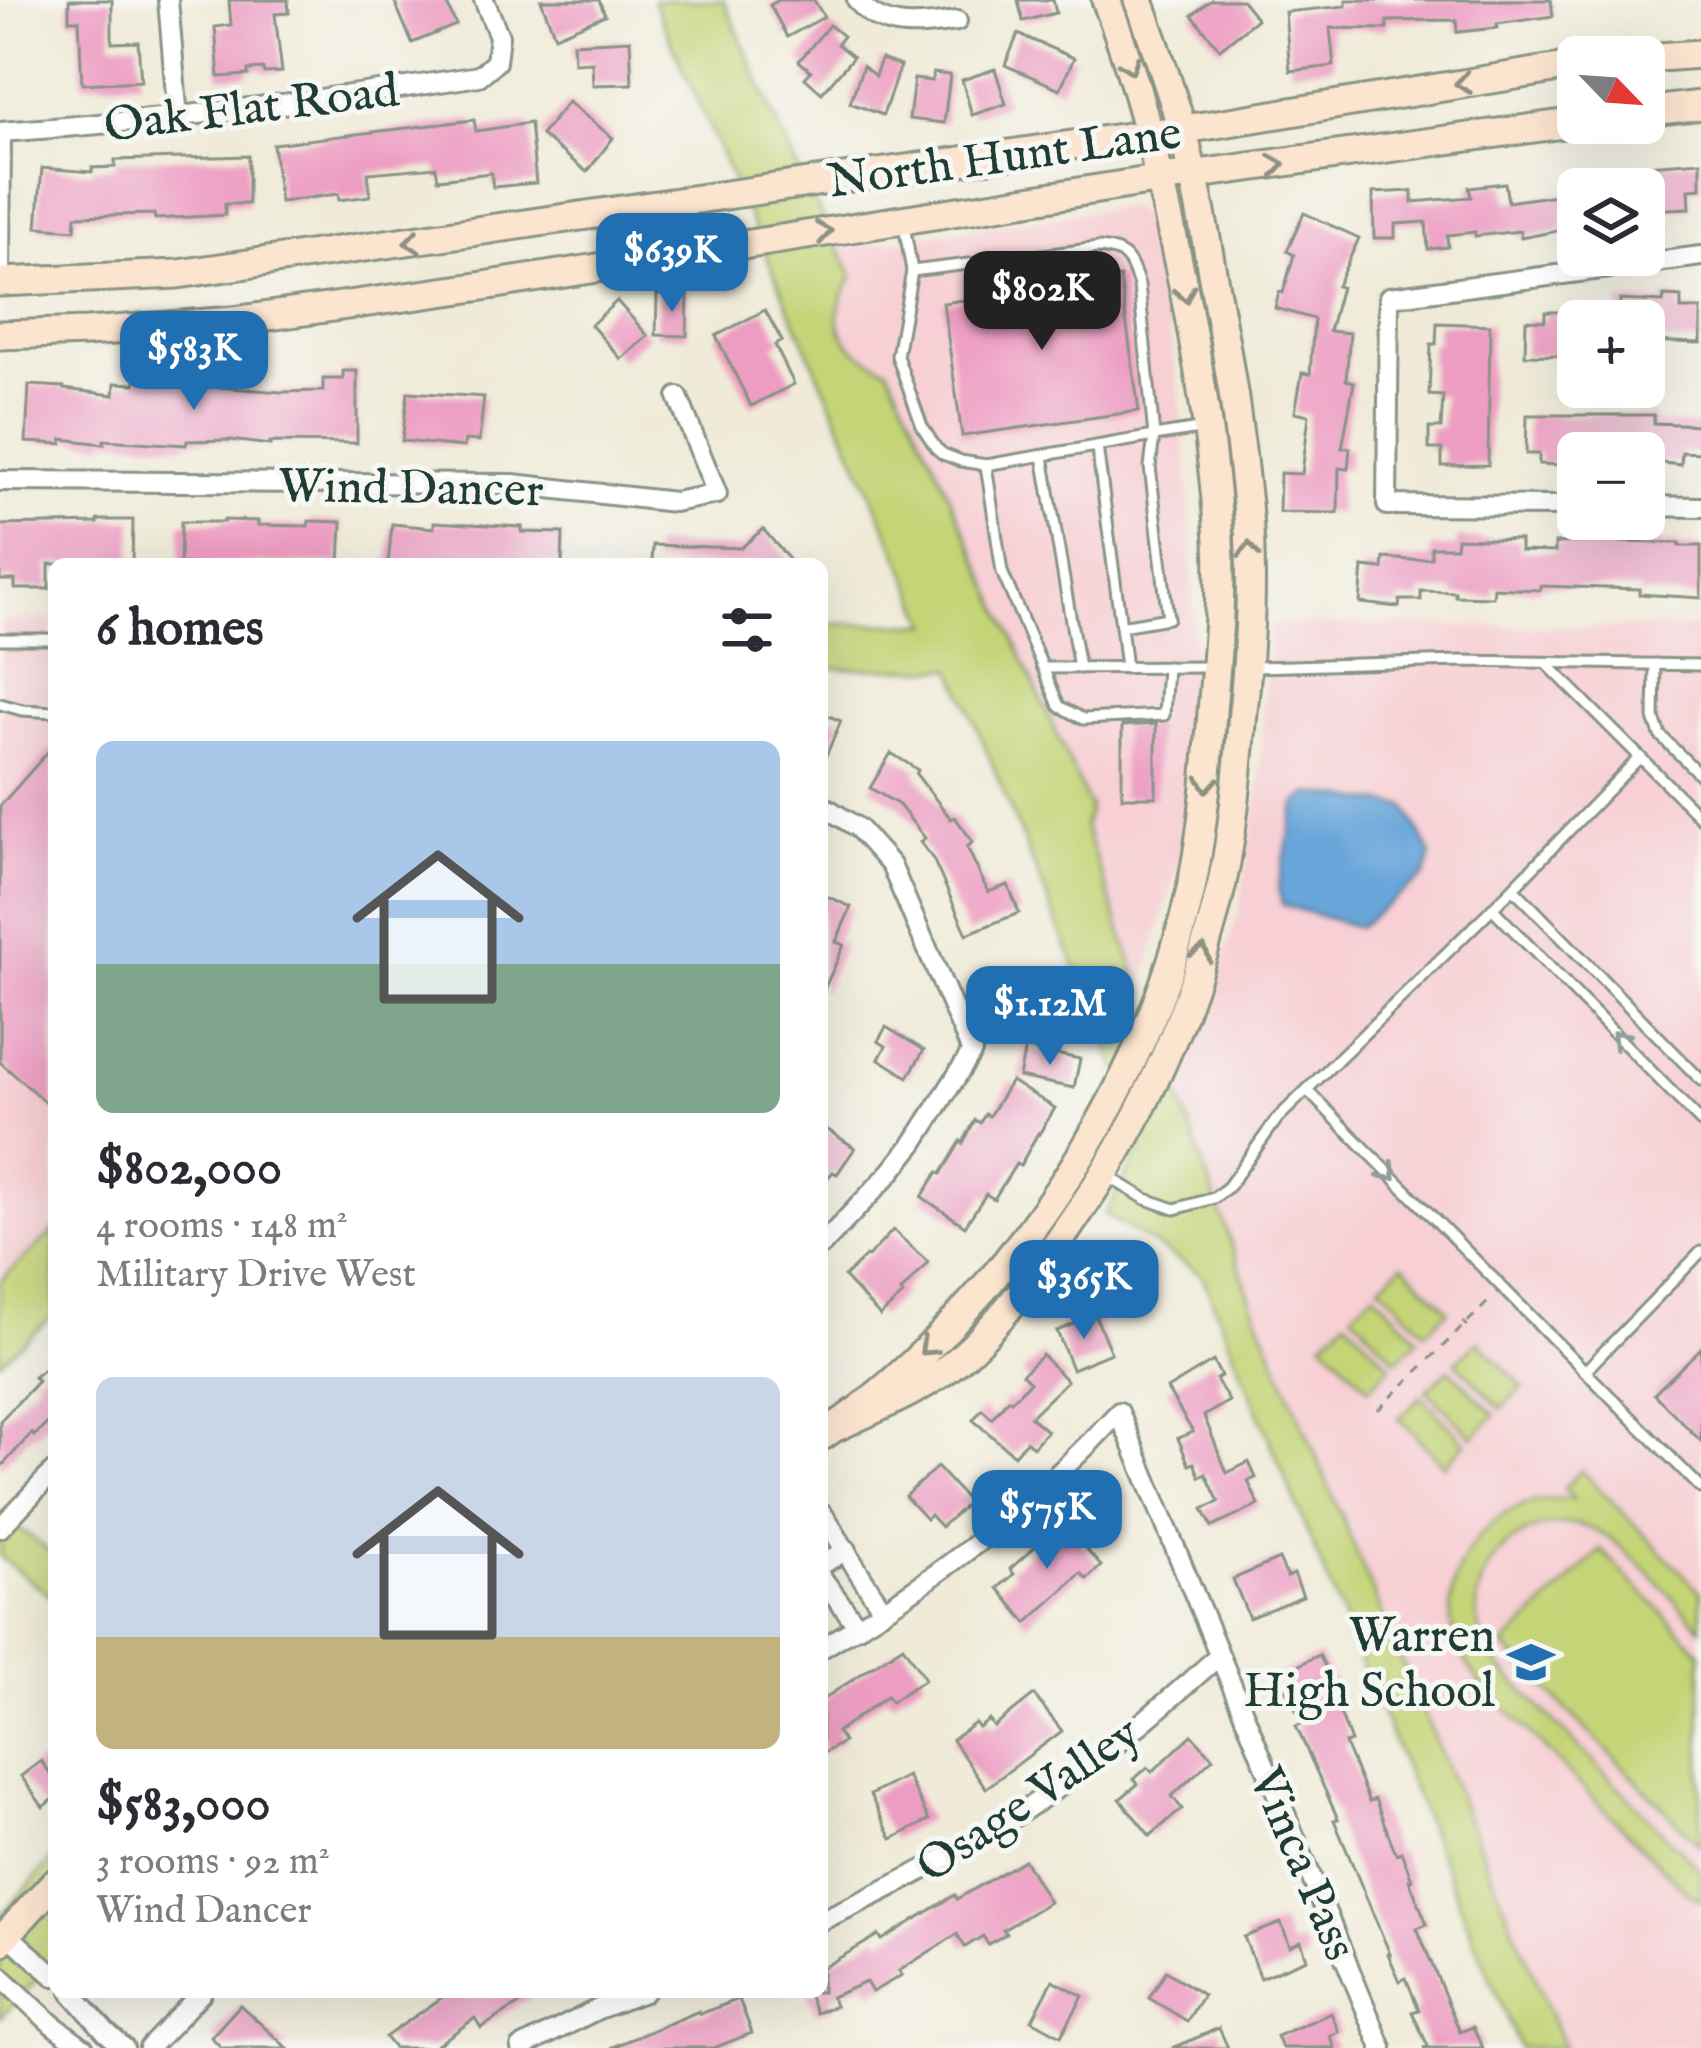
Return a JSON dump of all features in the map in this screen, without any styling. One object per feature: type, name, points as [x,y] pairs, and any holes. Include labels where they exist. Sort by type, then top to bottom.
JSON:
[{"type":"main road","points":[[830,1431],[936,1341],[1040,1219],[1104,1118],[1133,1056],[1174,947],[1193,877],[1207,791],[1220,623],[1219,541],[1198,360],[1161,179],[1106,0]]},
{"type":"main road","points":[[830,1431],[908,1393],[956,1362],[1064,1236],[1130,1131],[1160,1068],[1202,956],[1224,870],[1248,667],[1247,506],[1228,354],[1193,176],[1139,0]]},
{"type":"main road","points":[[1665,56],[1701,53]]},
{"type":"main road","name":"North Hunt Lane","points":[[0,335],[233,321],[472,261],[1150,133],[1557,68]]},
{"type":"main road","points":[[1665,109],[1701,105]]},
{"type":"main road","name":"North Hunt Lane","points":[[0,282],[472,261],[903,220],[1557,125]]},
{"type":"main road","points":[[2,1934],[48,1889]]},
{"type":"street","points":[[168,0],[178,118]]},
{"type":"street","name":"Oak Flat Road","points":[[0,132],[178,118],[479,76],[496,62],[499,36],[484,0]]},
{"type":"street","points":[[857,0],[887,23],[913,27],[957,21]]},
{"type":"street","points":[[0,132],[0,282]]},
{"type":"street","points":[[1557,506],[1387,505],[1390,297],[1701,256]]},
{"type":"street","name":"Wind Dancer","points":[[0,481],[513,484],[646,501],[697,500],[717,494],[678,397]]},
{"type":"street","points":[[1665,506],[1701,507]]},
{"type":"street","points":[[1216,667],[1248,667]]},
{"type":"street","points":[[828,809],[858,828],[891,865],[972,1052],[914,1143],[828,1239]]},
{"type":"street","name":"Vinca Pass","points":[[884,1610],[942,1572],[1019,1511],[1119,1412],[1382,2048]]},
{"type":"street","points":[[0,1528],[48,1477]]},
{"type":"street","points":[[828,1522],[884,1610],[828,1644]]},
{"type":"street","points":[[828,1561],[847,1550]]},
{"type":"street","points":[[828,1586],[858,1627]]},
{"type":"street","name":"Osage Valley","points":[[828,1917],[919,1874],[992,1832],[1106,1752],[1219,1656]]},
{"type":"street","points":[[2,1934],[48,1971]]},
{"type":"street","points":[[0,1976],[78,2043],[92,2015]]},
{"type":"street","points":[[76,1998],[124,2048]]},
{"type":"street","points":[[149,2048],[196,1998]]},
{"type":"street","points":[[521,2048],[628,1998]]},
{"type":"lane","points":[[903,220],[912,272],[897,356],[928,439],[943,454],[986,465],[1206,427]]},
{"type":"lane","points":[[912,272],[1098,248],[1115,249],[1130,262],[1139,285],[1154,436],[1150,467],[1168,618],[1121,626]]},
{"type":"lane","points":[[1097,446],[1126,668]]},
{"type":"lane","points":[[1043,455],[1079,668]]},
{"type":"lane","points":[[986,465],[1002,572],[1059,706],[1083,718],[1164,715],[1167,668]]},
{"type":"lane","points":[[0,639],[48,639]]},
{"type":"lane","points":[[1546,663],[1701,818]]},
{"type":"lane","points":[[1655,664],[1654,718],[1660,735],[1701,776]]},
{"type":"lane","points":[[1248,667],[1701,664]]},
{"type":"lane","points":[[1043,668],[1216,667]]},
{"type":"lane","points":[[0,704],[48,712]]},
{"type":"lane","points":[[1079,1159],[1146,1199],[1175,1209],[1214,1198],[1228,1187],[1276,1119],[1640,757]]},
{"type":"lane","points":[[1513,888],[1701,1080]]},
{"type":"lane","points":[[1492,908],[1701,1122]]},
{"type":"lane","points":[[1307,1090],[1701,1488]]},
{"type":"lane","points":[[1586,1371],[1701,1252]]},
{"type":"path","points":[[1378,1410],[1503,1288]]},
{"type":"shaded area","points":[[1132,209],[1152,230],[1179,388],[1189,492],[1197,732],[1176,874],[1135,1008],[838,328],[842,294],[824,251]]},
{"type":"shaded area","points":[[0,620],[48,620],[48,1237],[0,1281]]},
{"type":"shaded area","name":"Warren High School","points":[[1268,624],[1701,628],[1701,2048],[1519,2048],[1202,1275],[1105,1214],[1196,1040],[1238,915],[1259,790]]},
{"type":"green space","points":[[653,0],[724,0],[795,164],[853,277],[839,308],[842,333],[858,352],[888,368],[1090,808],[1084,826],[1252,1303],[1564,2048],[1519,2048],[1202,1275],[1105,1214],[1146,1139],[953,669],[828,668],[828,624],[929,624]]},
{"type":"green space","points":[[48,1237],[48,1320],[0,1362],[0,1281]]},
{"type":"green space","points":[[1403,1264],[1448,1310],[1426,1332],[1380,1285]]},
{"type":"green space","points":[[1374,1292],[1419,1339],[1397,1360],[1352,1313]]},
{"type":"green space","points":[[1346,1319],[1391,1366],[1369,1388],[1323,1341]]},
{"type":"green space","points":[[1478,1341],[1523,1387],[1501,1409],[1456,1362]]},
{"type":"green space","points":[[1449,1369],[1495,1415],[1473,1437],[1427,1390]]},
{"type":"green space","points":[[1421,1396],[1466,1443],[1444,1465],[1399,1418]]},
{"type":"green space","points":[[1581,1470],[1701,1592],[1701,1628],[1613,1541],[1579,1525],[1557,1524],[1516,1538],[1487,1570],[1479,1591],[1479,1627],[1497,1664],[1701,1871],[1701,1901],[1683,1889],[1479,1682],[1453,1632],[1450,1613],[1457,1573],[1478,1538],[1508,1512],[1526,1504],[1573,1499],[1564,1488]]},
{"type":"green space","points":[[0,1513],[48,1550],[48,1594],[0,1557]]},
{"type":"green space","points":[[1601,1550],[1701,1652],[1701,1846],[1504,1646]]},
{"type":"green space","points":[[48,1864],[48,1968],[0,2018],[0,1917]]},
{"type":"water","points":[[1310,793],[1406,806],[1431,855],[1425,876],[1358,927],[1283,905],[1278,888],[1296,804]]},
{"type":"building","points":[[69,0],[112,0],[112,43],[138,42],[141,81],[82,84],[79,20],[69,20]]},
{"type":"building","points":[[229,0],[288,0],[289,13],[275,14],[282,72],[248,70],[248,75],[219,77],[215,27],[231,25]]},
{"type":"building","points":[[394,0],[445,0],[456,25],[412,43]]},
{"type":"building","points":[[541,0],[599,0],[605,15],[555,36]]},
{"type":"building","points":[[779,0],[814,0],[824,17],[787,37],[770,5]]},
{"type":"building","points":[[1018,0],[1053,0],[1056,13],[1023,21]]},
{"type":"building","points":[[1211,0],[1242,0],[1257,19],[1220,49],[1192,15]]},
{"type":"building","points":[[1346,0],[1551,0],[1553,16],[1457,32],[1456,20],[1387,21],[1387,29],[1330,28],[1334,66],[1290,71],[1285,12],[1346,6]]},
{"type":"building","points":[[829,25],[843,36],[837,44],[853,57],[822,93],[805,78],[811,71],[799,61]]},
{"type":"building","points":[[1018,34],[1074,58],[1060,89],[1005,65]]},
{"type":"building","points":[[630,40],[632,84],[593,85],[592,62],[574,63],[573,43]]},
{"type":"building","points":[[881,59],[900,66],[883,115],[850,103],[863,66],[875,76]]},
{"type":"building","points":[[995,69],[1006,104],[972,115],[962,80]]},
{"type":"building","points":[[933,73],[950,75],[944,123],[909,119],[914,79],[932,81]]},
{"type":"building","points":[[568,102],[613,138],[587,172],[541,135]]},
{"type":"building","points":[[474,120],[476,131],[530,123],[536,183],[493,187],[491,173],[438,179],[436,167],[368,173],[370,196],[339,200],[338,194],[280,202],[273,144]]},
{"type":"building","points":[[248,156],[248,204],[225,204],[225,215],[76,216],[75,230],[37,227],[42,168],[92,172],[92,168],[115,167],[115,160]]},
{"type":"building","points":[[1701,161],[1701,188],[1689,189],[1690,208],[1665,209],[1665,168],[1606,168]]},
{"type":"building","points":[[1505,183],[1508,202],[1557,195],[1557,231],[1521,238],[1520,231],[1447,235],[1448,247],[1428,249],[1426,222],[1395,224],[1395,238],[1374,238],[1373,193],[1412,191],[1412,202],[1471,197],[1469,187]]},
{"type":"building","points":[[1304,213],[1359,238],[1337,286],[1341,287],[1329,331],[1350,333],[1346,380],[1354,382],[1342,448],[1350,448],[1348,469],[1339,468],[1338,513],[1279,512],[1280,473],[1302,474],[1309,415],[1295,412],[1302,373],[1310,374],[1314,319],[1275,308],[1294,255],[1287,251]]},
{"type":"building","points":[[1086,261],[1089,282],[1120,277],[1139,411],[962,436],[943,303],[1027,291],[1024,270]]},
{"type":"building","points":[[657,294],[688,295],[687,336],[656,335]]},
{"type":"building","points":[[1664,296],[1681,297],[1681,309],[1701,309],[1701,343],[1665,342]]},
{"type":"building","points":[[617,301],[648,336],[621,359],[591,325]]},
{"type":"building","points":[[765,310],[782,341],[775,345],[794,384],[751,406],[716,336]]},
{"type":"building","points":[[1545,312],[1557,312],[1557,356],[1525,355],[1526,320],[1545,321]]},
{"type":"building","points":[[1437,323],[1490,325],[1488,465],[1442,466],[1442,449],[1429,449],[1429,428],[1441,428],[1443,396],[1429,395],[1431,344],[1436,344]]},
{"type":"building","points":[[343,371],[357,371],[357,443],[26,442],[29,385],[114,395],[115,383],[135,384],[136,375],[160,374],[192,376],[192,385],[323,391],[323,379],[343,379]]},
{"type":"building","points":[[408,392],[484,397],[479,441],[465,440],[464,447],[402,441]]},
{"type":"building","points":[[1527,415],[1654,415],[1654,423],[1701,425],[1701,453],[1682,452],[1681,465],[1665,463],[1665,432],[1557,432],[1557,465],[1539,464],[1539,454],[1526,454]]},
{"type":"building","points":[[133,520],[132,558],[48,558],[48,589],[15,589],[15,580],[0,580],[0,525]]},
{"type":"building","points":[[309,521],[342,522],[340,558],[180,558],[181,522],[308,526]]},
{"type":"building","points":[[434,522],[563,533],[562,558],[389,558],[392,524],[434,528]]},
{"type":"building","points":[[763,529],[788,558],[652,558],[653,545],[741,548]]},
{"type":"building","points":[[1457,538],[1520,540],[1520,551],[1555,552],[1555,543],[1701,546],[1701,598],[1639,594],[1639,589],[1540,586],[1539,590],[1494,588],[1493,597],[1421,591],[1421,600],[1400,600],[1399,607],[1360,603],[1363,567],[1383,569],[1384,558],[1431,558],[1431,547],[1456,547]]},
{"type":"building","points":[[828,716],[841,721],[828,751]]},
{"type":"building","points":[[1156,724],[1156,797],[1122,797],[1122,726]]},
{"type":"building","points":[[48,752],[48,1105],[0,1062],[0,806]]},
{"type":"building","points":[[891,753],[918,770],[916,774],[973,842],[967,847],[988,892],[1008,885],[1019,913],[967,934],[933,859],[920,842],[925,838],[899,805],[870,788]]},
{"type":"building","points":[[828,897],[851,907],[836,942],[844,945],[828,981]]},
{"type":"building","points":[[1045,998],[1052,1028],[1016,1037],[1008,1006]]},
{"type":"building","points":[[886,1027],[924,1050],[908,1077],[879,1059],[886,1046],[878,1041]]},
{"type":"building","points":[[1025,1048],[1080,1059],[1074,1088],[1019,1077]]},
{"type":"building","points":[[1011,1081],[1055,1108],[1020,1166],[1016,1164],[994,1199],[986,1194],[965,1226],[922,1197],[975,1120],[980,1123],[985,1114],[989,1116]]},
{"type":"building","points":[[828,1130],[855,1148],[837,1174],[828,1177]]},
{"type":"building","points":[[893,1230],[928,1262],[880,1316],[844,1277]]},
{"type":"building","points":[[1095,1315],[1111,1353],[1072,1369],[1057,1331]]},
{"type":"building","points":[[1701,1348],[1701,1441],[1654,1394]]},
{"type":"building","points":[[1042,1355],[1067,1381],[1030,1417],[1047,1431],[1033,1447],[1026,1441],[1014,1455],[973,1420],[982,1409],[992,1418],[1011,1401],[1030,1382],[1022,1374]]},
{"type":"building","points":[[1213,1361],[1221,1376],[1216,1379],[1229,1401],[1204,1416],[1227,1473],[1249,1462],[1256,1478],[1248,1481],[1259,1505],[1212,1527],[1203,1509],[1219,1502],[1206,1474],[1200,1477],[1194,1463],[1189,1465],[1178,1438],[1193,1432],[1167,1389]]},
{"type":"building","points":[[48,1366],[48,1423],[0,1468],[0,1421],[38,1381],[34,1377]]},
{"type":"building","points":[[937,1467],[969,1502],[941,1527],[930,1515],[926,1519],[905,1496]]},
{"type":"building","points":[[1062,1523],[1101,1566],[1087,1579],[1081,1573],[1027,1623],[998,1588],[1014,1574],[1010,1569]]},
{"type":"building","points":[[1279,1559],[1287,1577],[1294,1574],[1303,1596],[1249,1618],[1233,1579]]},
{"type":"building","points":[[903,1646],[925,1679],[891,1702],[887,1696],[837,1732],[843,1742],[828,1751],[828,1696]]},
{"type":"building","points":[[1319,1655],[1337,1689],[1332,1692],[1351,1742],[1345,1744],[1369,1802],[1375,1799],[1396,1854],[1401,1852],[1412,1879],[1427,1924],[1417,1928],[1460,2032],[1473,2027],[1482,2048],[1423,2048],[1428,2046],[1412,2012],[1419,2010],[1406,1978],[1400,1981],[1388,1954],[1334,1820],[1338,1819],[1296,1726],[1303,1723],[1278,1676]]},
{"type":"building","points":[[1034,1695],[1062,1731],[986,1788],[952,1740],[975,1723],[979,1728],[989,1720],[994,1727]]},
{"type":"building","points":[[1192,1735],[1213,1758],[1172,1796],[1182,1809],[1150,1836],[1120,1799],[1138,1784],[1134,1779],[1148,1767],[1152,1772]]},
{"type":"building","points":[[41,1761],[48,1770],[48,1803],[43,1807],[21,1776]]},
{"type":"building","points":[[907,1776],[929,1820],[892,1839],[870,1795]]},
{"type":"building","points":[[1024,1860],[1049,1902],[988,1944],[983,1936],[965,1947],[957,1934],[872,1992],[866,1982],[831,1997],[835,2006],[816,2013],[810,1998],[828,1998],[828,1965],[879,1935],[882,1940],[955,1895],[957,1899]]},
{"type":"building","points":[[1281,1923],[1290,1946],[1301,1941],[1307,1959],[1260,1978],[1244,1937]]},
{"type":"building","points":[[1166,1971],[1203,1995],[1187,2021],[1149,1998]]},
{"type":"building","points":[[1053,1980],[1083,1996],[1061,2036],[1032,2020]]},
{"type":"building","points":[[441,1998],[529,1998],[481,2028],[475,2018],[433,2048],[394,2048],[385,2037]]},
{"type":"building","points":[[739,1999],[752,2033],[714,2048],[610,2048],[699,2011]]},
{"type":"building","points":[[240,2005],[287,2048],[222,2048],[211,2037]]},
{"type":"building","points":[[1331,2013],[1339,2032],[1330,2036],[1335,2048],[1282,2048],[1277,2036]]},
{"type":"building","points":[[1219,2028],[1228,2048],[1173,2048]]},
{"type":"place","name":"Warren High School","points":[[1531,1662]]}]
